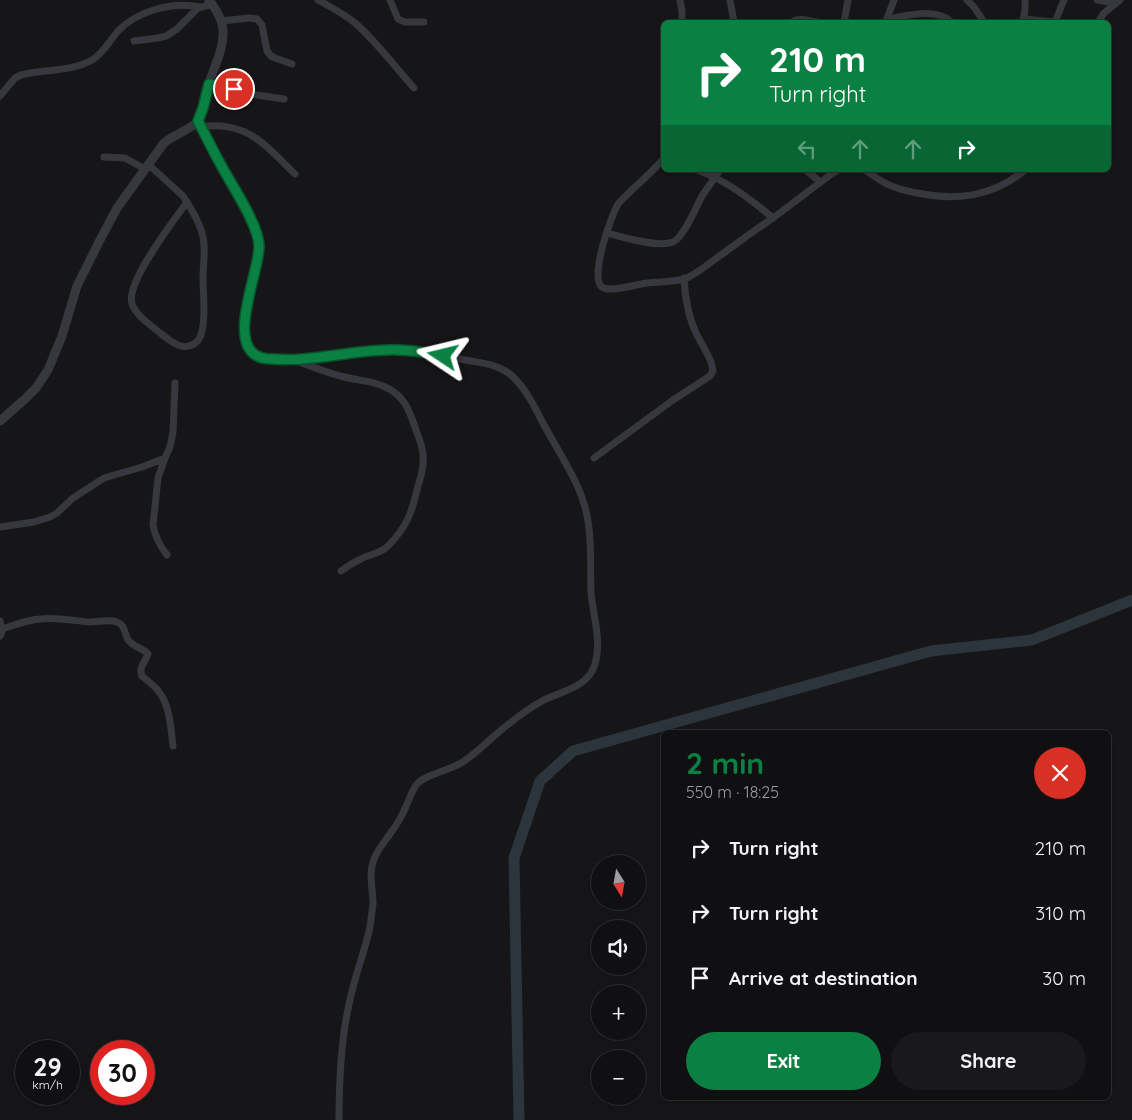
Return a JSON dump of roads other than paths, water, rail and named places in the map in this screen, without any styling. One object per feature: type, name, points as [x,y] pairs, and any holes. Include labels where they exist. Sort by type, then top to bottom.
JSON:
[{"type":"street","points":[[318,0],[338,11],[360,27],[414,88]]},
{"type":"street","points":[[390,0],[398,19],[402,21],[424,22]]},
{"type":"street","points":[[680,0],[682,20]]},
{"type":"street","points":[[730,0],[733,20]]},
{"type":"street","points":[[844,20],[848,0]]},
{"type":"street","points":[[886,20],[894,0]]},
{"type":"street","points":[[967,0],[983,20]]},
{"type":"street","points":[[1023,20],[1025,0]]},
{"type":"street","points":[[1056,20],[1064,0]]},
{"type":"street","points":[[1097,0],[1118,2]]},
{"type":"street","points":[[134,41],[166,36],[177,29],[200,7],[211,2],[221,21],[223,30],[222,45],[209,84],[200,124],[245,209],[259,242],[259,253],[245,320],[246,337],[253,353],[264,358],[294,360],[402,350],[490,364],[498,367],[518,382],[530,400],[569,469],[588,519],[591,594],[598,644],[595,664],[588,677],[574,688],[542,701],[528,710],[459,765],[417,783],[393,830],[374,859],[371,873],[373,905],[370,926],[349,1001],[345,1025],[339,1120]]},
{"type":"street","points":[[1099,20],[1104,13],[1118,2]]},
{"type":"street","points":[[0,96],[15,78],[21,75],[80,65],[92,60],[122,27],[142,14],[179,6],[200,7]]},
{"type":"street","points":[[891,20],[926,13],[944,16],[949,20]]},
{"type":"street","points":[[221,21],[257,19],[262,25],[267,51],[270,56],[292,64]]},
{"type":"street","points":[[209,84],[250,94],[284,99]]},
{"type":"street","points":[[0,421],[36,388],[48,370],[62,336],[77,286],[111,218],[164,143],[192,126],[200,124],[237,130],[253,135],[295,174]]},
{"type":"street","points":[[104,157],[125,158],[147,167],[175,188],[187,202],[200,228],[204,244],[203,330],[194,344],[182,346],[173,343],[138,313],[133,306],[131,296],[134,284],[142,269],[187,202]]},
{"type":"street","points":[[661,162],[620,202],[612,218],[601,254],[598,274],[598,280],[602,287],[610,289],[684,278],[700,270],[835,172]]},
{"type":"street","points":[[702,172],[715,177],[753,202],[773,218]]},
{"type":"street","points":[[607,233],[628,239],[665,244],[671,243],[680,236],[719,172]]},
{"type":"street","points":[[808,172],[820,182]]},
{"type":"street","points":[[868,172],[888,185],[898,188],[933,196],[960,197],[992,190],[1022,172]]},
{"type":"street","points":[[594,458],[673,400],[707,380],[712,374],[713,366],[690,319],[684,278]]},
{"type":"street","points":[[294,360],[390,389],[400,397],[408,409],[422,449],[423,464],[416,500],[405,525],[384,550],[361,558],[341,571]]},
{"type":"street","points":[[167,555],[158,542],[153,525],[157,486],[173,432],[175,383]]},
{"type":"street","points":[[0,527],[28,523],[50,517],[73,498],[104,478],[165,458]]},
{"type":"street","points":[[1,629],[41,618],[88,622],[111,621],[120,624],[131,643],[147,651],[148,654],[140,672],[158,690],[165,701],[170,721],[172,746]]},
{"type":"waterway","points":[[519,1120],[514,858],[540,781],[573,751],[931,651],[1032,640],[1132,600]]}]
